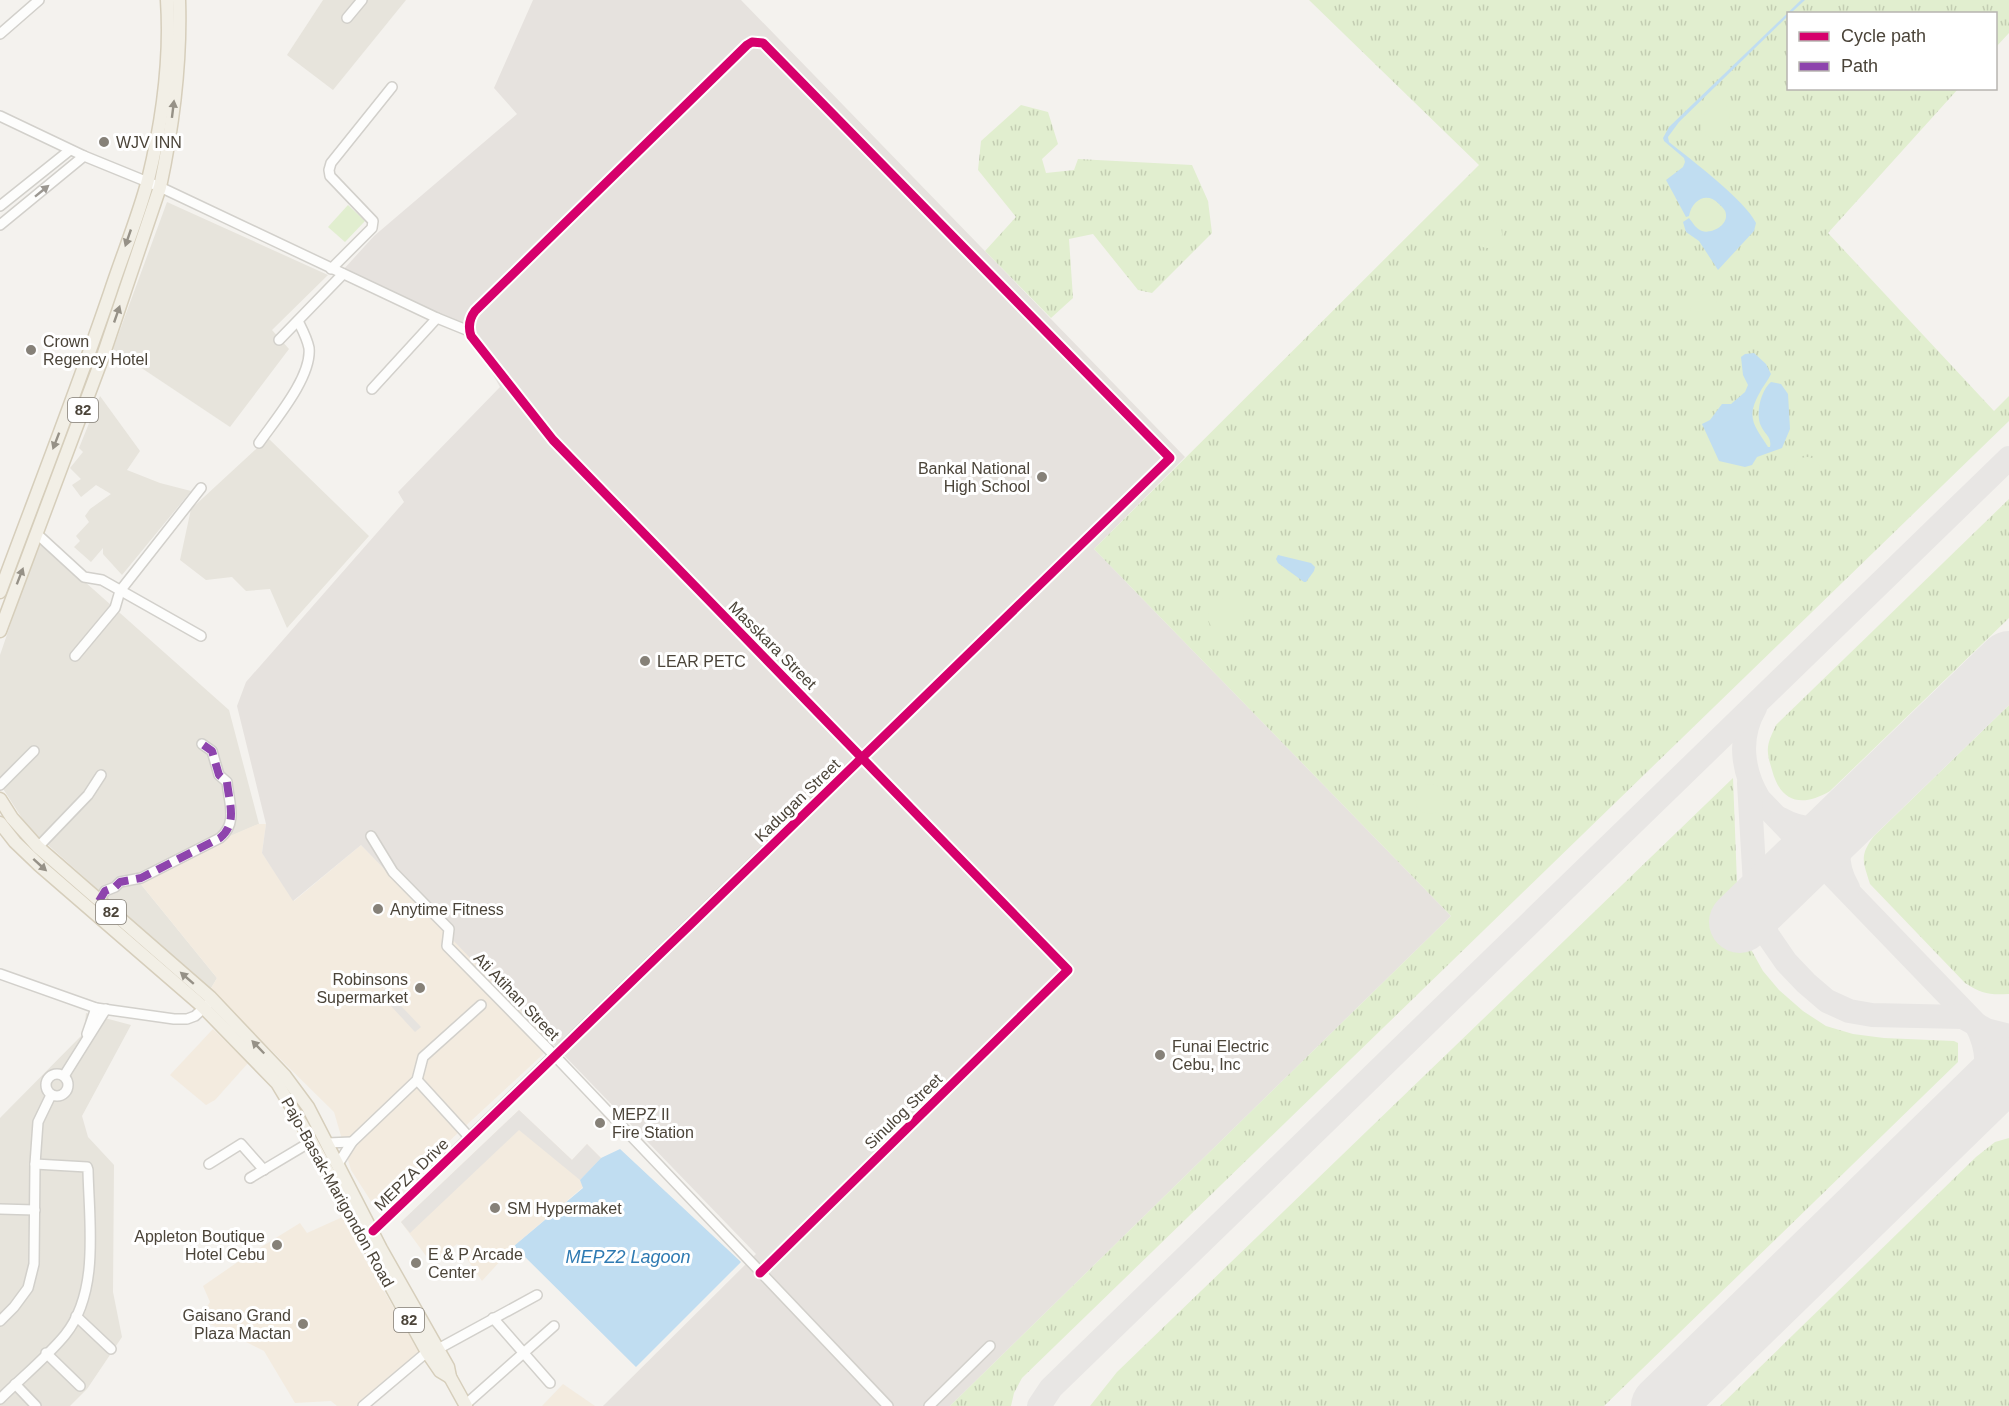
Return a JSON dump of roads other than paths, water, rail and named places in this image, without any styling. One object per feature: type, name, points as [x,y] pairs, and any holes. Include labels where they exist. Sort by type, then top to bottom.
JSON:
[{"type":"main road","name":"82","points":[[0,592],[98,327],[147,182],[165,84],[168,37],[167,0]]},
{"type":"main road","name":"82","points":[[0,631],[103,356],[160,187],[176,84],[179,0]]},
{"type":"main road","points":[[31,507],[45,510]]},
{"type":"main road","name":"Pajo-Basak-Marigondon Road","points":[[0,799],[12,818],[38,847],[99,901],[285,1076],[308,1107],[411,1303],[433,1350]]},
{"type":"main road","name":"Pajo-Basak-Marigondon Road","points":[[0,823],[15,842],[39,865],[208,1004]]},
{"type":"main road","name":"Pajo-Basak-Marigondon Road","points":[[226,1022],[277,1083],[433,1350],[448,1367],[450,1377],[466,1406]]},
{"type":"street","points":[[0,34],[39,0]]},
{"type":"street","points":[[347,18],[362,0]]},
{"type":"street","name":"Kadugan Street","points":[[469,331],[475,311],[747,45],[756,42],[764,43],[1170,458],[470,1138]]},
{"type":"street","points":[[331,269],[372,228],[373,221],[330,176],[329,170],[332,163],[392,87]]},
{"type":"street","points":[[0,116],[70,150],[160,187],[331,269],[469,331]]},
{"type":"street","points":[[0,206],[70,150]]},
{"type":"street","points":[[0,225],[84,156]]},
{"type":"street","points":[[279,340],[343,274]]},
{"type":"street","points":[[372,389],[437,318]]},
{"type":"street","points":[[259,443],[297,388],[308,364],[307,340],[298,321]]},
{"type":"street","name":"Masskara Street","points":[[469,331],[478,346],[553,440],[1068,970]]},
{"type":"street","points":[[75,656],[115,608],[120,591],[201,488]]},
{"type":"street","points":[[36,533],[84,577],[102,580],[201,636]]},
{"type":"street","points":[[99,901],[105,891],[120,882],[141,878],[220,838],[228,831],[231,822],[227,782],[219,775],[212,751],[202,744]]},
{"type":"street","points":[[0,785],[34,751]]},
{"type":"street","points":[[38,847],[88,795],[101,775]]},
{"type":"street","name":"Ati Atihan Street","points":[[371,836],[393,872],[449,929],[447,946],[555,1056],[888,1406]]},
{"type":"street","name":"Sinulog Street","points":[[760,1273],[1068,970]]},
{"type":"street","points":[[0,974],[96,1008],[187,1019],[195,1016],[208,1004]]},
{"type":"street","points":[[338,1164],[352,1142],[417,1080],[423,1057],[481,1005]]},
{"type":"street","points":[[81,1049],[96,1008]]},
{"type":"street","points":[[64,1076],[106,1009]]},
{"type":"street","points":[[51,1095],[46,1086],[48,1079],[53,1075],[64,1076]]},
{"type":"street","points":[[51,1095],[63,1096],[68,1090],[68,1082],[64,1076]]},
{"type":"street","points":[[417,1080],[470,1138]]},
{"type":"street","points":[[0,1321],[28,1288],[34,1264],[35,1164],[38,1122],[51,1095]]},
{"type":"street","name":"MEPZA Drive","points":[[373,1231],[470,1138]]},
{"type":"street","points":[[250,1178],[312,1141]]},
{"type":"street","points":[[327,1143],[352,1142]]},
{"type":"street","points":[[208,1164],[241,1144],[264,1170]]},
{"type":"street","points":[[0,1399],[66,1335],[82,1302],[89,1274],[87,1167],[35,1164]]},
{"type":"street","points":[[0,1209],[35,1210]]},
{"type":"street","points":[[363,1406],[433,1350],[537,1295]]},
{"type":"street","points":[[76,1316],[111,1349]]},
{"type":"street","points":[[493,1318],[550,1383]]},
{"type":"street","points":[[466,1406],[554,1326]]},
{"type":"street","points":[[929,1406],[990,1346]]},
{"type":"street","points":[[46,1353],[80,1386]]},
{"type":"street","points":[[15,1384],[36,1406]]},
{"type":"water","points":[[1801,0],[1805,0],[1792,12],[1789,12]]},
{"type":"water","points":[[1787,13],[1787,17],[1679,122],[1668,137],[1669,142],[1741,203],[1756,223],[1754,231],[1718,270],[1699,241],[1686,232],[1683,222],[1689,218],[1695,226],[1706,232],[1724,223],[1725,212],[1723,207],[1714,200],[1705,198],[1693,206],[1689,216],[1686,217],[1666,180],[1683,167],[1685,162],[1684,158],[1664,141],[1663,138],[1669,127]]},
{"type":"water","points":[[1754,353],[1766,364],[1771,374],[1760,391],[1753,410],[1756,428],[1770,447],[1768,436],[1759,421],[1759,409],[1762,396],[1771,382],[1781,384],[1788,394],[1790,429],[1782,448],[1757,457],[1752,465],[1745,467],[1719,461],[1702,424],[1710,420],[1722,404],[1731,404],[1745,392],[1748,385],[1743,375],[1741,357]]},
{"type":"water","points":[[1278,555],[1311,563],[1315,567],[1314,571],[1304,582],[1278,563],[1276,559]]},
{"type":"water","name":"MEPZ2 Lagoon","points":[[620,1149],[741,1262],[636,1367],[514,1246],[583,1188],[580,1180],[601,1158]]},
{"type":"place","name":"WJV INN","points":[[104,142]]},
{"type":"place","name":"Crown Regency Hotel","points":[[31,350]]},
{"type":"place","name":"Bankal National High School","points":[[1042,477]]},
{"type":"place","name":"LEAR PETC","points":[[645,661]]},
{"type":"place","name":"Anytime Fitness","points":[[378,909]]},
{"type":"place","name":"Robinsons Supermarket","points":[[420,988]]},
{"type":"place","name":"Funai Electric Cebu, Inc","points":[[1160,1055]]},
{"type":"place","name":"MEPZ II Fire Station","points":[[600,1123]]},
{"type":"place","name":"SM Hypermaket","points":[[495,1208]]},
{"type":"place","name":"Appleton Boutique Hotel Cebu","points":[[277,1245]]},
{"type":"place","name":"E & P Arcade Center","points":[[416,1263]]},
{"type":"place","name":"Gaisano Grand Plaza Mactan","points":[[303,1324]]}]
